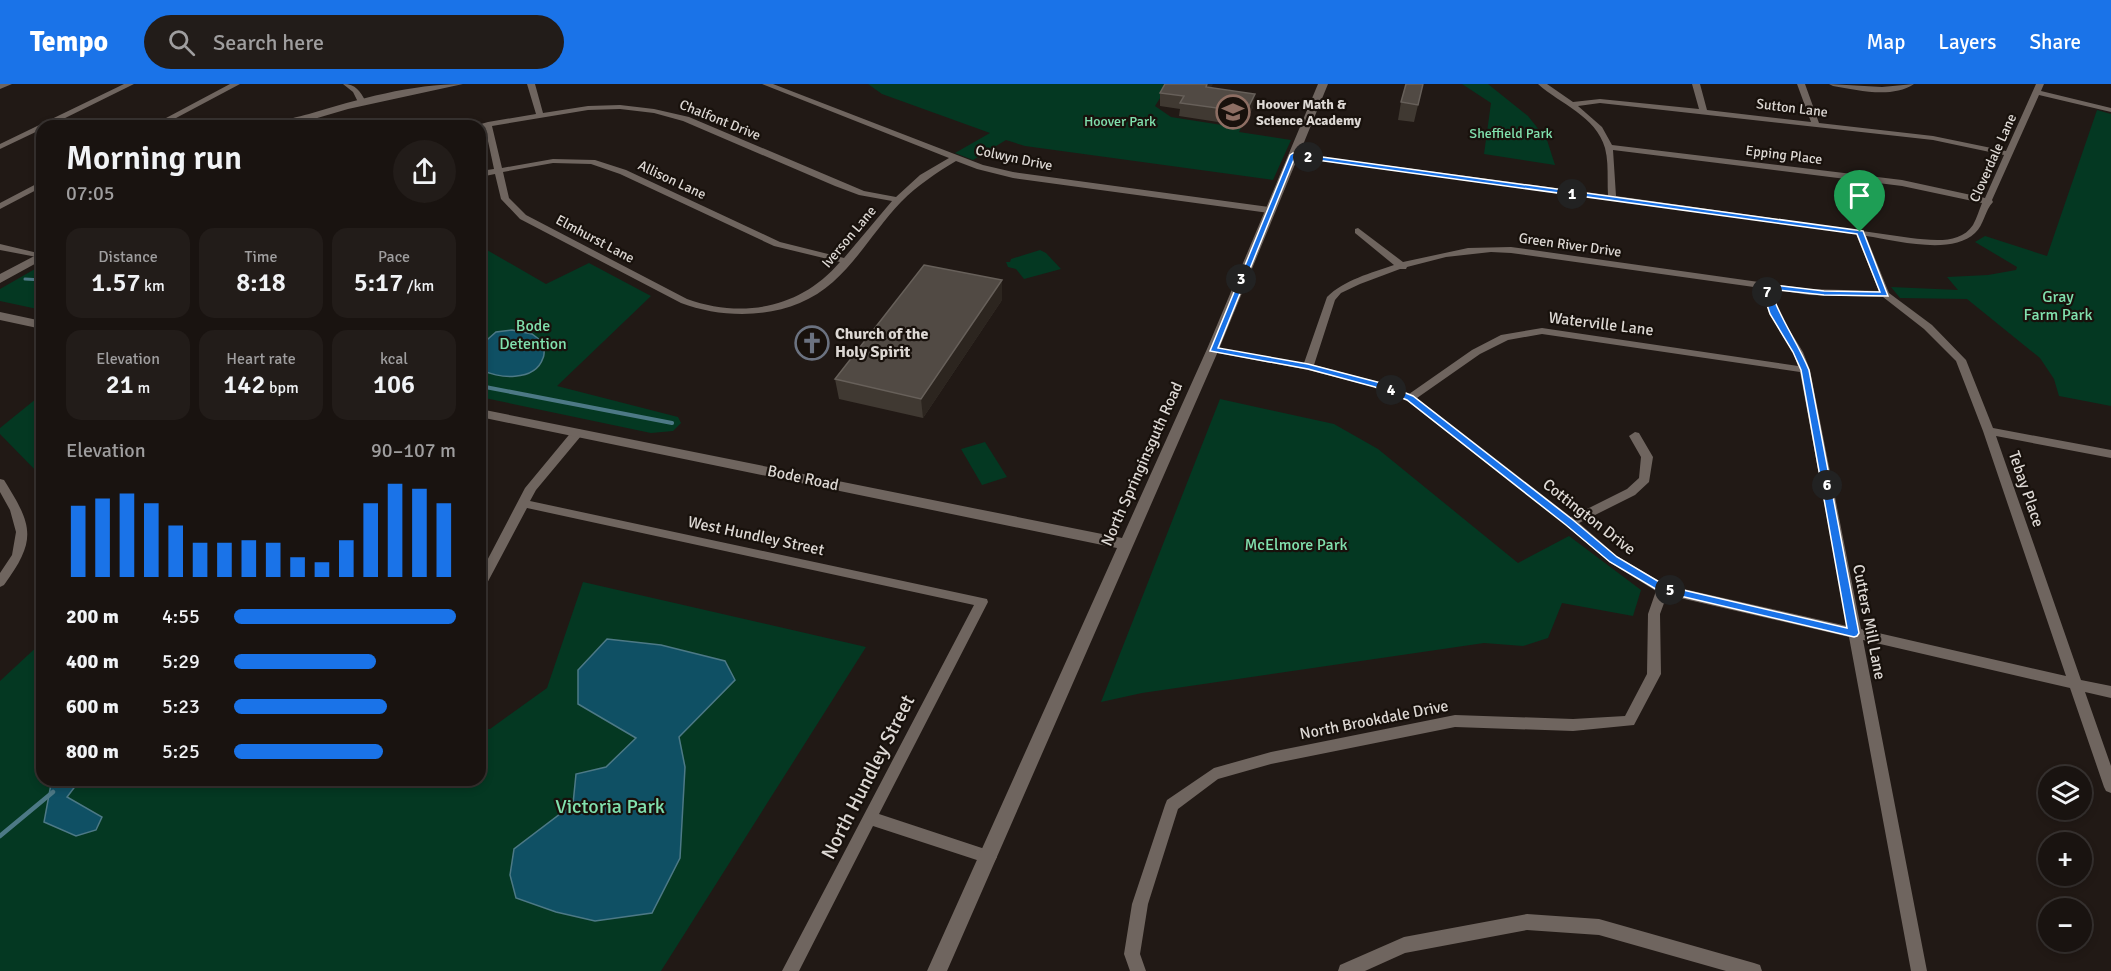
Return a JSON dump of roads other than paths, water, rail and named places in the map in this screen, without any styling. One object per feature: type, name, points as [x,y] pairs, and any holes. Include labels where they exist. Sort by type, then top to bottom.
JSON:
[{"type":"street","points":[[0,87],[8,84]]},
{"type":"street","points":[[55,120],[130,84]]},
{"type":"street","points":[[167,120],[236,84]]},
{"type":"street","points":[[346,84],[356,91],[362,102]]},
{"type":"street","points":[[300,120],[362,102],[458,84]]},
{"type":"street","points":[[531,84],[540,115]]},
{"type":"street","name":"Colwyn Drive","points":[[766,84],[980,167],[1013,175],[1269,210]]},
{"type":"street","name":"North Springinsguth Road","points":[[989,857],[1213,350],[1323,84]]},
{"type":"street","points":[[1542,84],[1571,104],[1598,128],[1609,147],[1612,199]]},
{"type":"street","points":[[1696,84],[1703,111]]},
{"type":"street","points":[[1801,84],[1816,125]]},
{"type":"street","points":[[1833,84],[1897,89],[1910,84]]},
{"type":"street","points":[[2038,88],[2111,110]]},
{"type":"street","name":"Cloverdale Lane","points":[[1860,232],[1934,241],[1964,238],[1976,227],[1989,202],[2038,88]]},
{"type":"street","name":"Sutton Lane","points":[[1571,104],[1613,101],[1703,111],[1952,141],[2009,154]]},
{"type":"street","name":"Chalfont Drive","points":[[488,124],[609,107],[666,113],[686,119],[838,184],[862,193],[898,200]]},
{"type":"street","name":"Elmhurst Lane","points":[[488,124],[505,199],[522,217],[690,304],[711,310],[751,310]]},
{"type":"street","points":[[0,147],[36,129]]},
{"type":"street","name":"Epping Place","points":[[1609,147],[1908,184],[1989,202]]},
{"type":"street","points":[[1293,155],[1860,232],[1885,294]]},
{"type":"street","name":"Iverson Lane","points":[[751,310],[784,305],[810,294],[830,280],[898,200],[923,177],[955,158]]},
{"type":"street","name":"Allison Lane","points":[[486,173],[553,161],[592,162],[623,172],[777,244],[847,261]]},
{"type":"street","points":[[0,206],[36,187]]},
{"type":"street","points":[[1358,231],[1402,267]]},
{"type":"street","points":[[0,247],[36,254]]},
{"type":"street","name":"Green River Drive","points":[[1308,367],[1330,299],[1351,285],[1455,252],[1492,248],[1824,293],[1885,294]]},
{"type":"street","points":[[0,279],[36,258]]},
{"type":"street","name":"Cutters Mill Lane","points":[[1765,286],[1774,314],[1798,352],[1805,370],[1919,971]]},
{"type":"street","name":"Tebay Place","points":[[1885,294],[1929,327],[1961,360],[1989,431],[2111,787]]},
{"type":"street","points":[[0,316],[36,324]]},
{"type":"street","name":"Waterville Lane","points":[[1410,398],[1476,352],[1505,337],[1542,331],[1805,370]]},
{"type":"street","name":"Cottington Drive","points":[[1213,350],[1308,367],[1378,385],[1410,398],[1570,522],[1613,559],[1663,589],[2111,692]]},
{"type":"street","name":"Bode Road","points":[[486,414],[1126,544]]},
{"type":"street","points":[[1989,431],[2111,454]]},
{"type":"street","points":[[486,574],[531,488],[577,433]]},
{"type":"street","points":[[1570,522],[1631,492],[1645,479],[1647,457],[1635,436]]},
{"type":"street","points":[[0,483],[19,511],[24,539],[12,568],[0,582]]},
{"type":"street","name":"West Hundley Street","points":[[523,503],[982,602]]},
{"type":"street","name":"North Brookdale Drive","points":[[1138,971],[1132,954],[1140,904],[1172,806],[1214,774],[1271,758],[1455,721],[1573,725],[1629,721],[1654,674],[1654,614],[1663,589]]},
{"type":"street","name":"North Hundley Street","points":[[790,971],[982,602]]},
{"type":"street","points":[[870,818],[989,857],[937,971]]},
{"type":"street","points":[[1346,971],[1404,945],[1527,922],[1599,927],[1755,971]]},
{"type":"water","points":[[512,330],[532,334],[544,343],[544,356],[539,366],[524,375],[515,376],[496,375],[486,372],[486,341],[496,332]]},
{"type":"water","points":[[607,639],[661,645],[725,661],[735,680],[679,737],[685,767],[680,858],[652,913],[595,921],[556,912],[516,898],[510,875],[514,849],[573,804],[576,774],[606,767],[636,738],[578,704],[578,670]]},
{"type":"water","points":[[51,786],[75,786],[67,797],[102,817],[96,830],[76,836],[44,822]]},
{"type":"waterway","points":[[25,279],[36,280]]},
{"type":"waterway","points":[[486,387],[672,423]]},
{"type":"waterway","points":[[0,836],[53,792]]},
{"type":"place","name":"Hoover Math & Science Academy","points":[[1233,112]]},
{"type":"place","name":"Church of the Holy Spirit","points":[[812,343]]},
{"type":"park label","name":"Hoover Park","points":[[1120,121]]},
{"type":"park label","name":"Sheffield Park","points":[[1511,133]]},
{"type":"park label","name":"Gray Farm Park","points":[[2058,306]]},
{"type":"park label","name":"Bode Detention","points":[[533,335]]},
{"type":"park label","name":"McElmore Park","points":[[1296,545]]},
{"type":"park label","name":"Victoria Park","points":[[610,806]]}]
